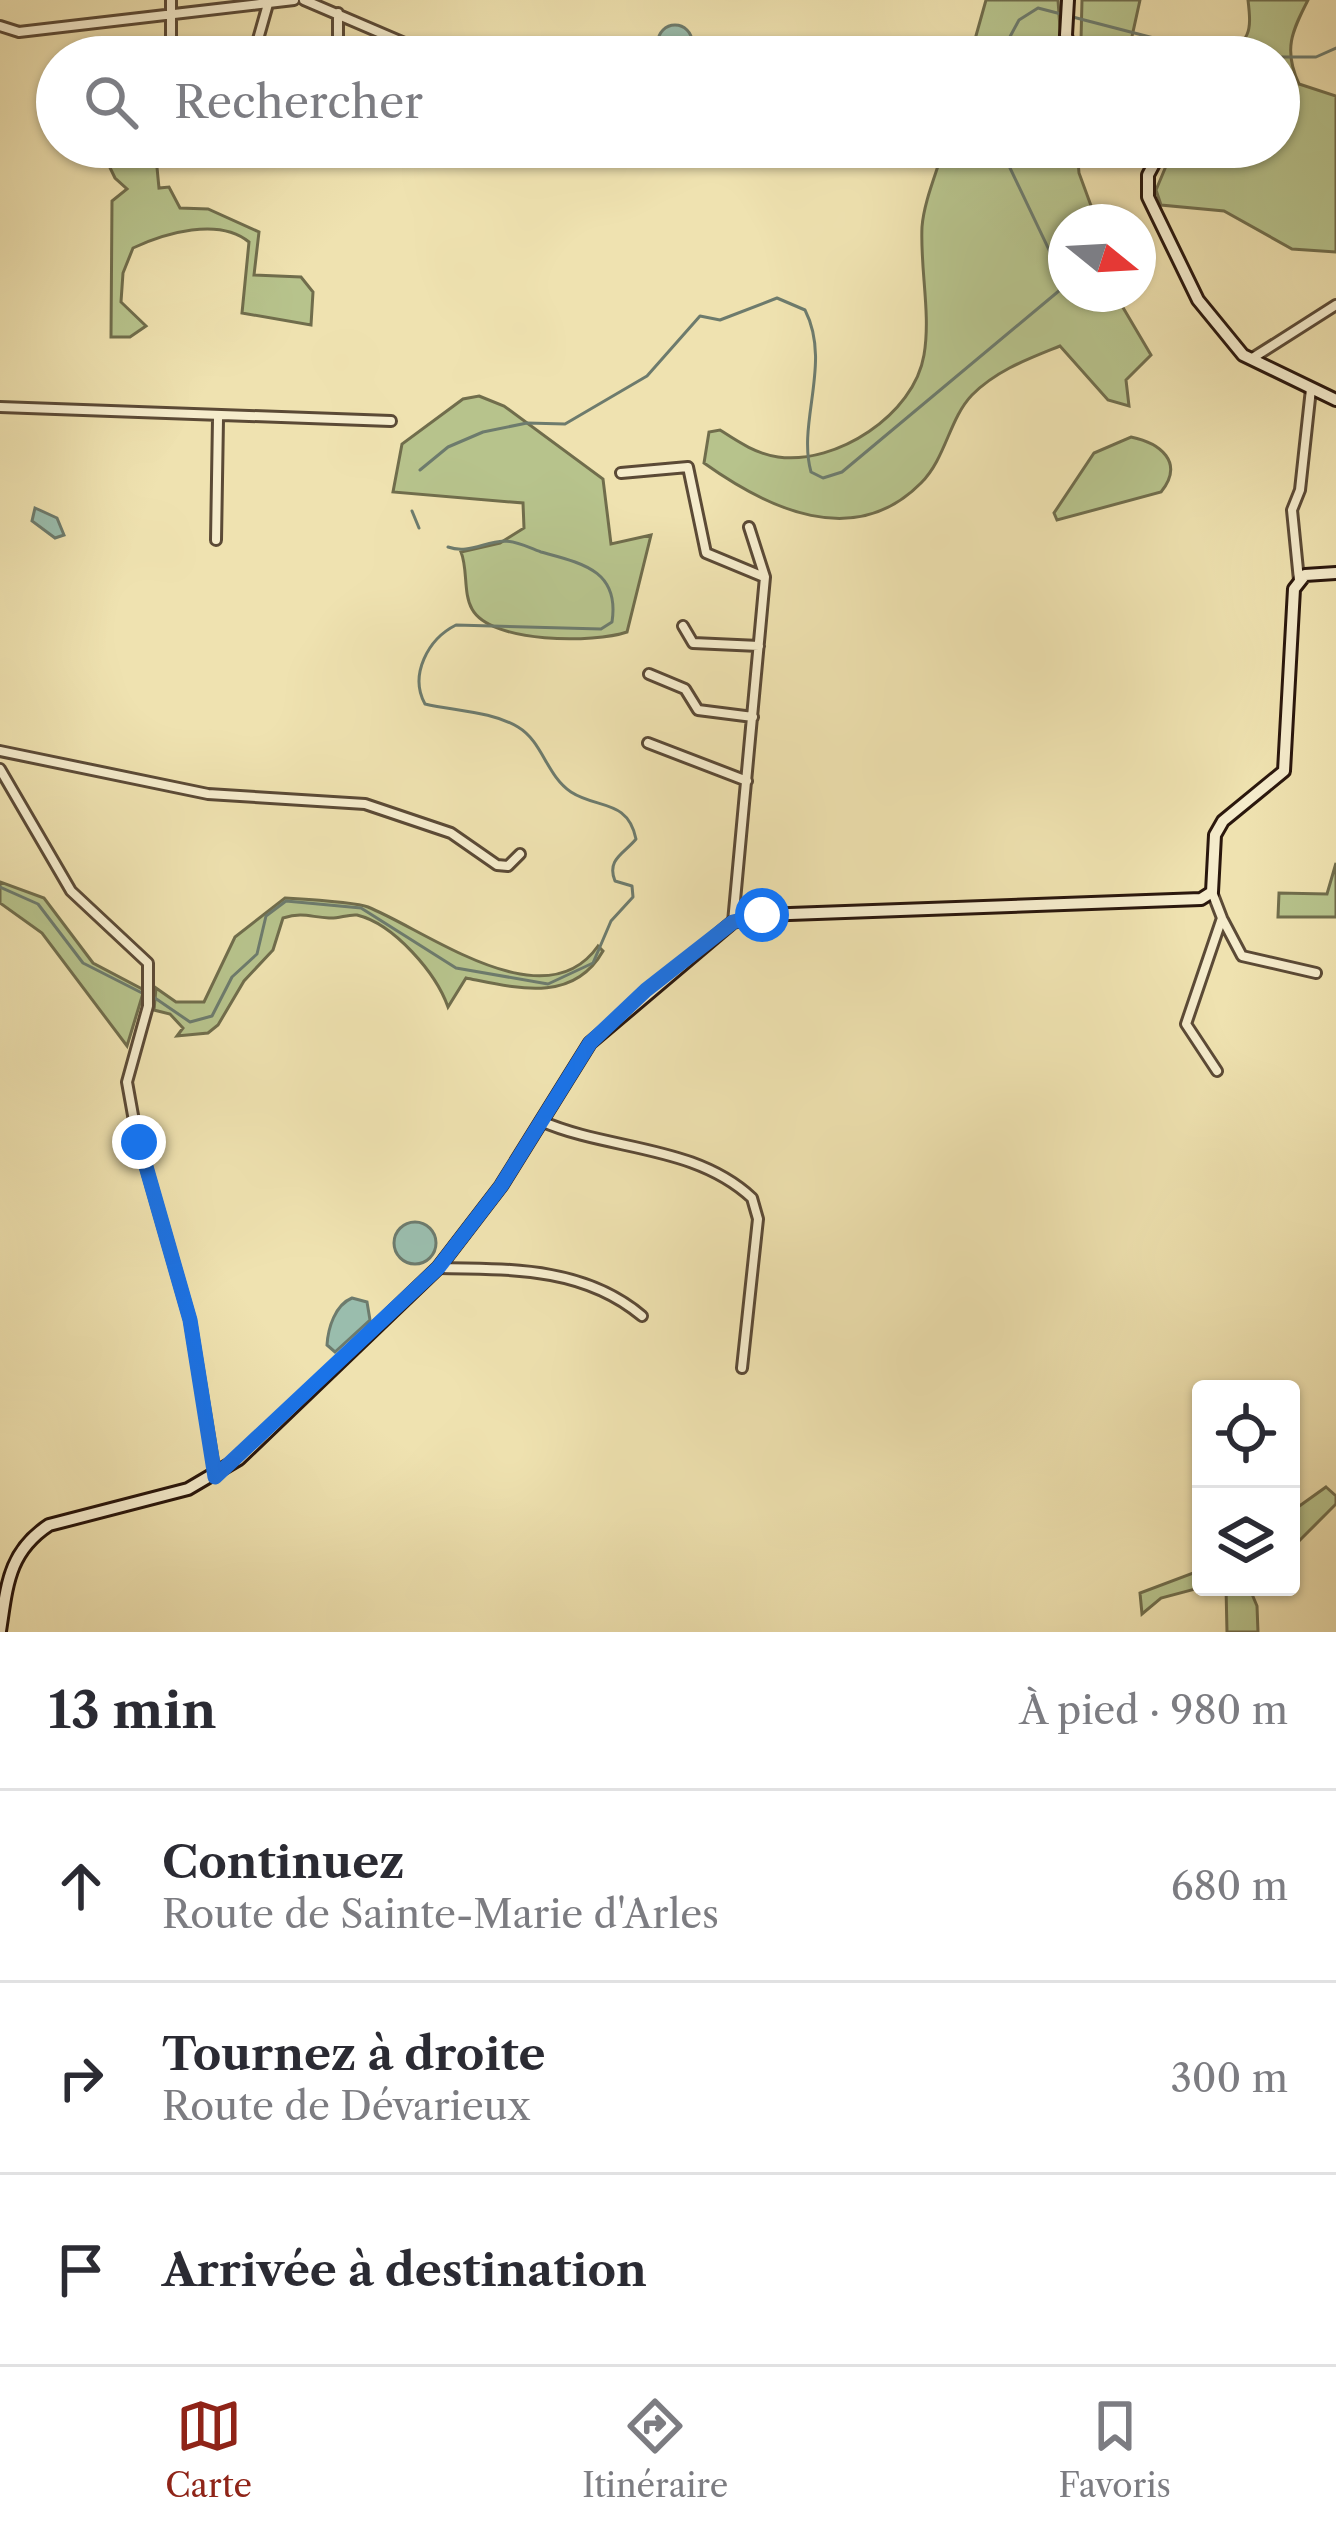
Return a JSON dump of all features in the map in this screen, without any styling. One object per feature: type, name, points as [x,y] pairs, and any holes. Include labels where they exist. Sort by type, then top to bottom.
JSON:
[{"type":"main road","points":[[1066,36],[1068,0]]},
{"type":"main road","points":[[1152,168],[1148,175],[1151,210],[1198,300],[1223,336],[1251,359],[1336,400]]},
{"type":"main road","points":[[0,1630],[18,1550],[49,1526],[188,1490],[215,1477],[438,1268],[590,1043],[646,990],[733,922],[762,915],[1201,899],[1212,892],[1215,835],[1223,821],[1276,782],[1284,770],[1290,614],[1299,580],[1313,573],[1336,573]]},
{"type":"street","points":[[171,0],[171,36]]},
{"type":"street","points":[[0,26],[19,32],[294,0]]},
{"type":"street","points":[[304,0],[390,36]]},
{"type":"street","points":[[339,36],[341,0]]},
{"type":"street","points":[[259,36],[268,4]]},
{"type":"street","points":[[1251,359],[1336,304]]},
{"type":"street","points":[[1299,580],[1292,510],[1300,490],[1311,389]]},
{"type":"street","points":[[0,407],[218,419],[391,422]]},
{"type":"street","points":[[216,540],[218,419]]},
{"type":"street","points":[[622,472],[688,467],[706,553],[765,578]]},
{"type":"street","points":[[733,922],[765,578],[749,527]]},
{"type":"street","points":[[683,626],[693,643],[759,646]]},
{"type":"street","points":[[649,674],[685,689],[698,710],[752,717]]},
{"type":"street","points":[[648,743],[746,781]]},
{"type":"street","points":[[0,751],[208,794],[364,804],[451,833],[497,865],[508,866],[520,854]]},
{"type":"street","points":[[0,769],[71,891],[143,953],[148,1006],[128,1082],[136,1132],[190,1320],[215,1477]]},
{"type":"street","points":[[1212,892],[1237,952],[1247,959],[1305,966],[1316,973]]},
{"type":"street","points":[[1217,1071],[1186,1024],[1222,918]]},
{"type":"street","points":[[541,1121],[615,1146],[668,1153],[752,1198],[758,1219],[742,1368]]},
{"type":"street","points":[[438,1268],[535,1270],[595,1286],[642,1316]]},
{"type":"green space","points":[[986,0],[1058,0],[1061,36],[976,36]]},
{"type":"green space","points":[[1082,0],[1140,0],[1132,36],[1081,36]]},
{"type":"green space","points":[[1248,0],[1308,0],[1293,36],[1246,36]]},
{"type":"green space","points":[[1300,84],[1336,96],[1336,252],[1292,249],[1224,211],[1161,205],[1156,190],[1165,168],[1300,168]]},
{"type":"green space","points":[[110,168],[157,168],[159,188],[169,187],[180,208],[208,209],[259,232],[254,275],[301,277],[313,292],[311,325],[242,313],[249,242],[237,234],[208,229],[160,237],[133,248],[123,273],[121,302],[146,326],[130,337],[111,337],[112,201],[127,189]]},
{"type":"green space","points":[[937,168],[1079,168],[1090,204],[1048,204],[1048,312],[1126,312],[1151,355],[1126,380],[1129,406],[1108,400],[1060,346],[1036,356],[1002,372],[972,395],[921,483],[895,504],[868,515],[840,518],[783,507],[704,463],[709,432],[720,430],[770,455],[801,457],[847,444],[889,416],[917,377],[924,355],[922,227]]},
{"type":"green space","points":[[479,396],[504,406],[603,479],[611,544],[651,535],[627,632],[545,638],[500,629],[483,620],[469,603],[461,552],[500,543],[524,528],[523,503],[393,492],[402,444],[463,399]]},
{"type":"green space","points":[[1131,437],[1166,455],[1171,472],[1161,492],[1057,520],[1054,513],[1094,453]]},
{"type":"green space","points":[[1336,863],[1336,917],[1278,917],[1279,893],[1327,894]]},
{"type":"green space","points":[[0,882],[44,898],[93,963],[144,990],[127,1046],[42,933],[0,903]]},
{"type":"green space","points":[[285,898],[368,907],[454,950],[518,974],[548,975],[575,967],[598,946],[603,951],[591,968],[560,985],[523,988],[466,978],[448,1007],[412,952],[385,928],[357,915],[290,916],[283,918],[273,950],[244,981],[218,1025],[208,1033],[177,1036],[183,1028],[170,1014],[154,1010],[156,988],[176,1002],[204,1002],[235,937]]},
{"type":"green space","points":[[1326,1487],[1336,1496],[1336,1504],[1300,1540],[1300,1506]]},
{"type":"green space","points":[[1192,1573],[1192,1590],[1161,1598],[1142,1614],[1140,1593]]},
{"type":"green space","points":[[1226,1596],[1253,1596],[1258,1632],[1227,1632]]},
{"type":"shaded area","points":[[675,25],[690,36],[660,36]]},
{"type":"shaded area","points":[[35,508],[57,518],[64,535],[55,538],[32,521]]},
{"type":"shaded area","points":[[415,1222],[429,1229],[436,1243],[429,1257],[415,1264],[401,1257],[394,1243],[401,1229]]},
{"type":"shaded area","points":[[352,1298],[367,1302],[370,1320],[335,1352],[327,1345],[331,1325],[337,1311]]},
{"type":"waterway","points":[[1010,36],[1019,20],[1038,8],[1146,36]]},
{"type":"waterway","points":[[1300,57],[1316,57],[1336,48]]},
{"type":"waterway","points":[[420,470],[448,447],[483,432],[527,423],[565,424],[647,376],[700,316],[720,320],[777,298],[805,310],[812,330],[811,472],[823,478],[842,472],[1060,290],[1061,275],[1010,168]]},
{"type":"waterway","points":[[412,511],[419,528]]},
{"type":"waterway","points":[[152,996],[190,1022],[212,1016],[232,977],[257,954],[266,916],[286,901],[361,908],[456,968],[548,984],[593,963],[611,921],[633,897],[632,886],[615,881],[613,873],[615,862],[636,839],[632,826],[619,811],[571,792],[518,727],[485,715],[425,704],[419,681],[430,649],[456,625],[601,629],[612,622],[610,591],[604,580],[583,565],[514,542],[448,547]]},
{"type":"waterway","points":[[0,887],[38,904],[83,963],[144,994]]},
{"type":"route","points":[[139,1142],[190,1320],[215,1477],[438,1268],[501,1186],[590,1043],[646,990],[733,922],[762,915]]}]
